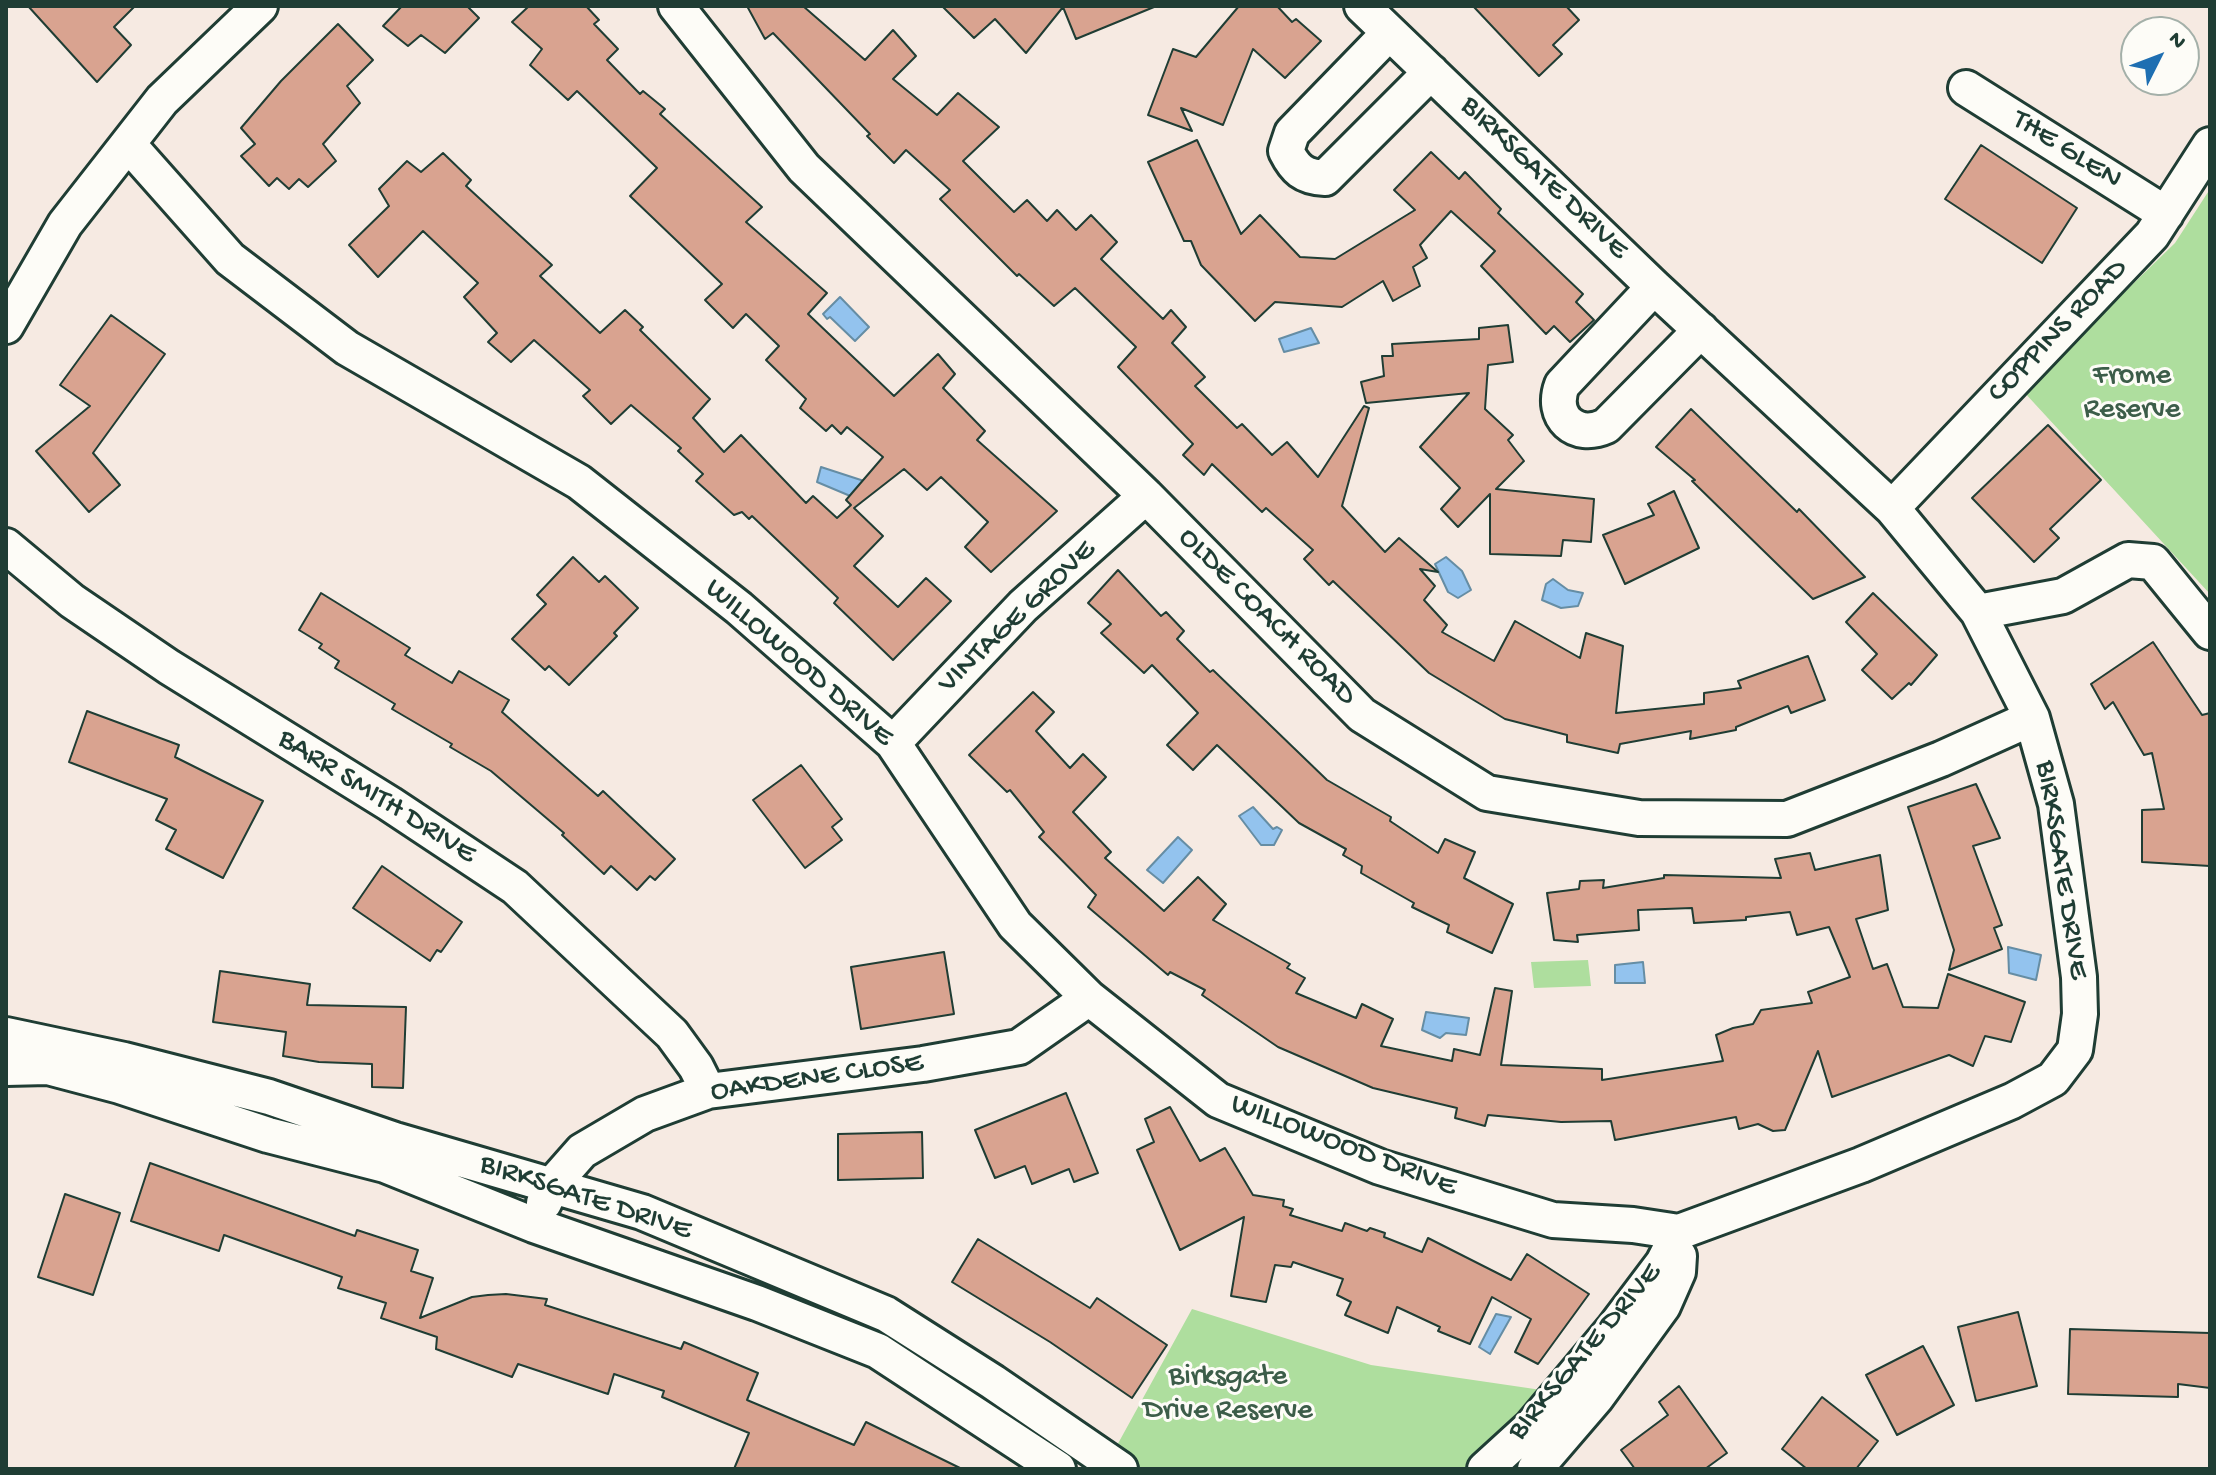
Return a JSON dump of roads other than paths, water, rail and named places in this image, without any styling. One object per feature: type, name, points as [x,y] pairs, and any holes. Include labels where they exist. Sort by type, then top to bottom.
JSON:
[{"type":"street","points":[[6,326],[65,224],[162,100],[260,6]]},
{"type":"street","name":"OLDE COACH ROAD","points":[[676,6],[804,168],[1146,496],[1362,715],[1487,793],[1639,818],[1787,819],[1941,759],[2032,718]]},
{"type":"street","name":"BIRKSGATE DRIVE","points":[[1362,6],[1654,287],[1892,508],[1978,612],[2032,718],[2056,804],[2077,961],[2080,1014],[2075,1050],[2053,1079],[2012,1101],[1861,1165],[1679,1232],[1663,1263],[1614,1328],[1531,1427],[1485,1469]]},
{"type":"street","name":"BIRKSGATE DRIVE","points":[[1389,33],[1292,133],[1286,151],[1294,166],[1308,177],[1325,178],[1431,72]]},
{"type":"street","name":"THE GLEN","points":[[1966,88],[2166,214]]},
{"type":"street","name":"WILLOWOOD DRIVE","points":[[128,144],[230,259],[347,348],[579,482],[739,608],[893,743],[1015,925],[1089,998],[1218,1100],[1380,1167],[1553,1220],[1633,1225],[1679,1232]]},
{"type":"street","name":"COPPINS ROAD","points":[[1892,508],[2152,235],[2210,145]]},
{"type":"street","name":"BIRKSGATE DRIVE","points":[[1654,287],[1562,385],[1558,405],[1568,423],[1586,431],[1606,426],[1701,330]]},
{"type":"street","name":"VINTAGE GROVE","points":[[893,743],[1023,606],[1146,496]]},
{"type":"street","name":"BARR SMITH DRIVE","points":[[6,546],[72,601],[169,667],[390,804],[515,887],[672,1034],[696,1067],[708,1091]]},
{"type":"street","points":[[1978,612],[2063,596],[2128,560],[2153,562],[2210,632]]},
{"type":"street","name":"OAKDENE CLOSE","points":[[534,1225],[552,1185],[582,1151],[645,1114],[708,1091],[923,1064],[1019,1047],[1089,998]]},
{"type":"street","name":"BIRKSGATE DRIVE","points":[[6,1035],[124,1060],[269,1097],[395,1140],[642,1212],[886,1314],[1120,1469]]},
{"type":"street","name":"BIRKSGATE DRIVE","points":[[6,1068],[48,1067],[120,1086],[268,1135],[385,1165],[534,1225],[757,1303],[878,1351],[1058,1469]]},
{"type":"street","name":"BIRKSGATE DRIVE","points":[[1535,1469],[1596,1398],[1663,1306],[1678,1272],[1679,1232]]},
{"type":"water","points":[[840,297],[869,327],[855,341],[823,314]]},
{"type":"water","points":[[1311,328],[1319,343],[1284,352],[1279,339]]},
{"type":"water","points":[[821,467],[864,481],[855,498],[817,482]]},
{"type":"water","points":[[1446,557],[1462,571],[1471,590],[1458,598],[1448,592],[1435,564]]},
{"type":"water","points":[[1553,579],[1568,590],[1583,593],[1578,606],[1561,608],[1542,600],[1546,584]]},
{"type":"water","points":[[1253,807],[1273,829],[1277,827],[1282,830],[1274,845],[1261,845],[1239,816]]},
{"type":"water","points":[[1178,837],[1192,850],[1163,883],[1147,870]]},
{"type":"water","points":[[2008,947],[2041,955],[2036,980],[2009,973]]},
{"type":"water","points":[[1643,962],[1645,983],[1615,983],[1615,965]]},
{"type":"water","points":[[1426,1012],[1469,1018],[1466,1035],[1446,1033],[1440,1038],[1422,1030]]},
{"type":"water","points":[[1496,1314],[1511,1317],[1490,1354],[1479,1347]]},
{"type":"park label","name":"Frome Reserve","points":[[2132,394]]},
{"type":"park label","name":"Birksgate Drive Reserve","points":[[1228,1395]]}]
